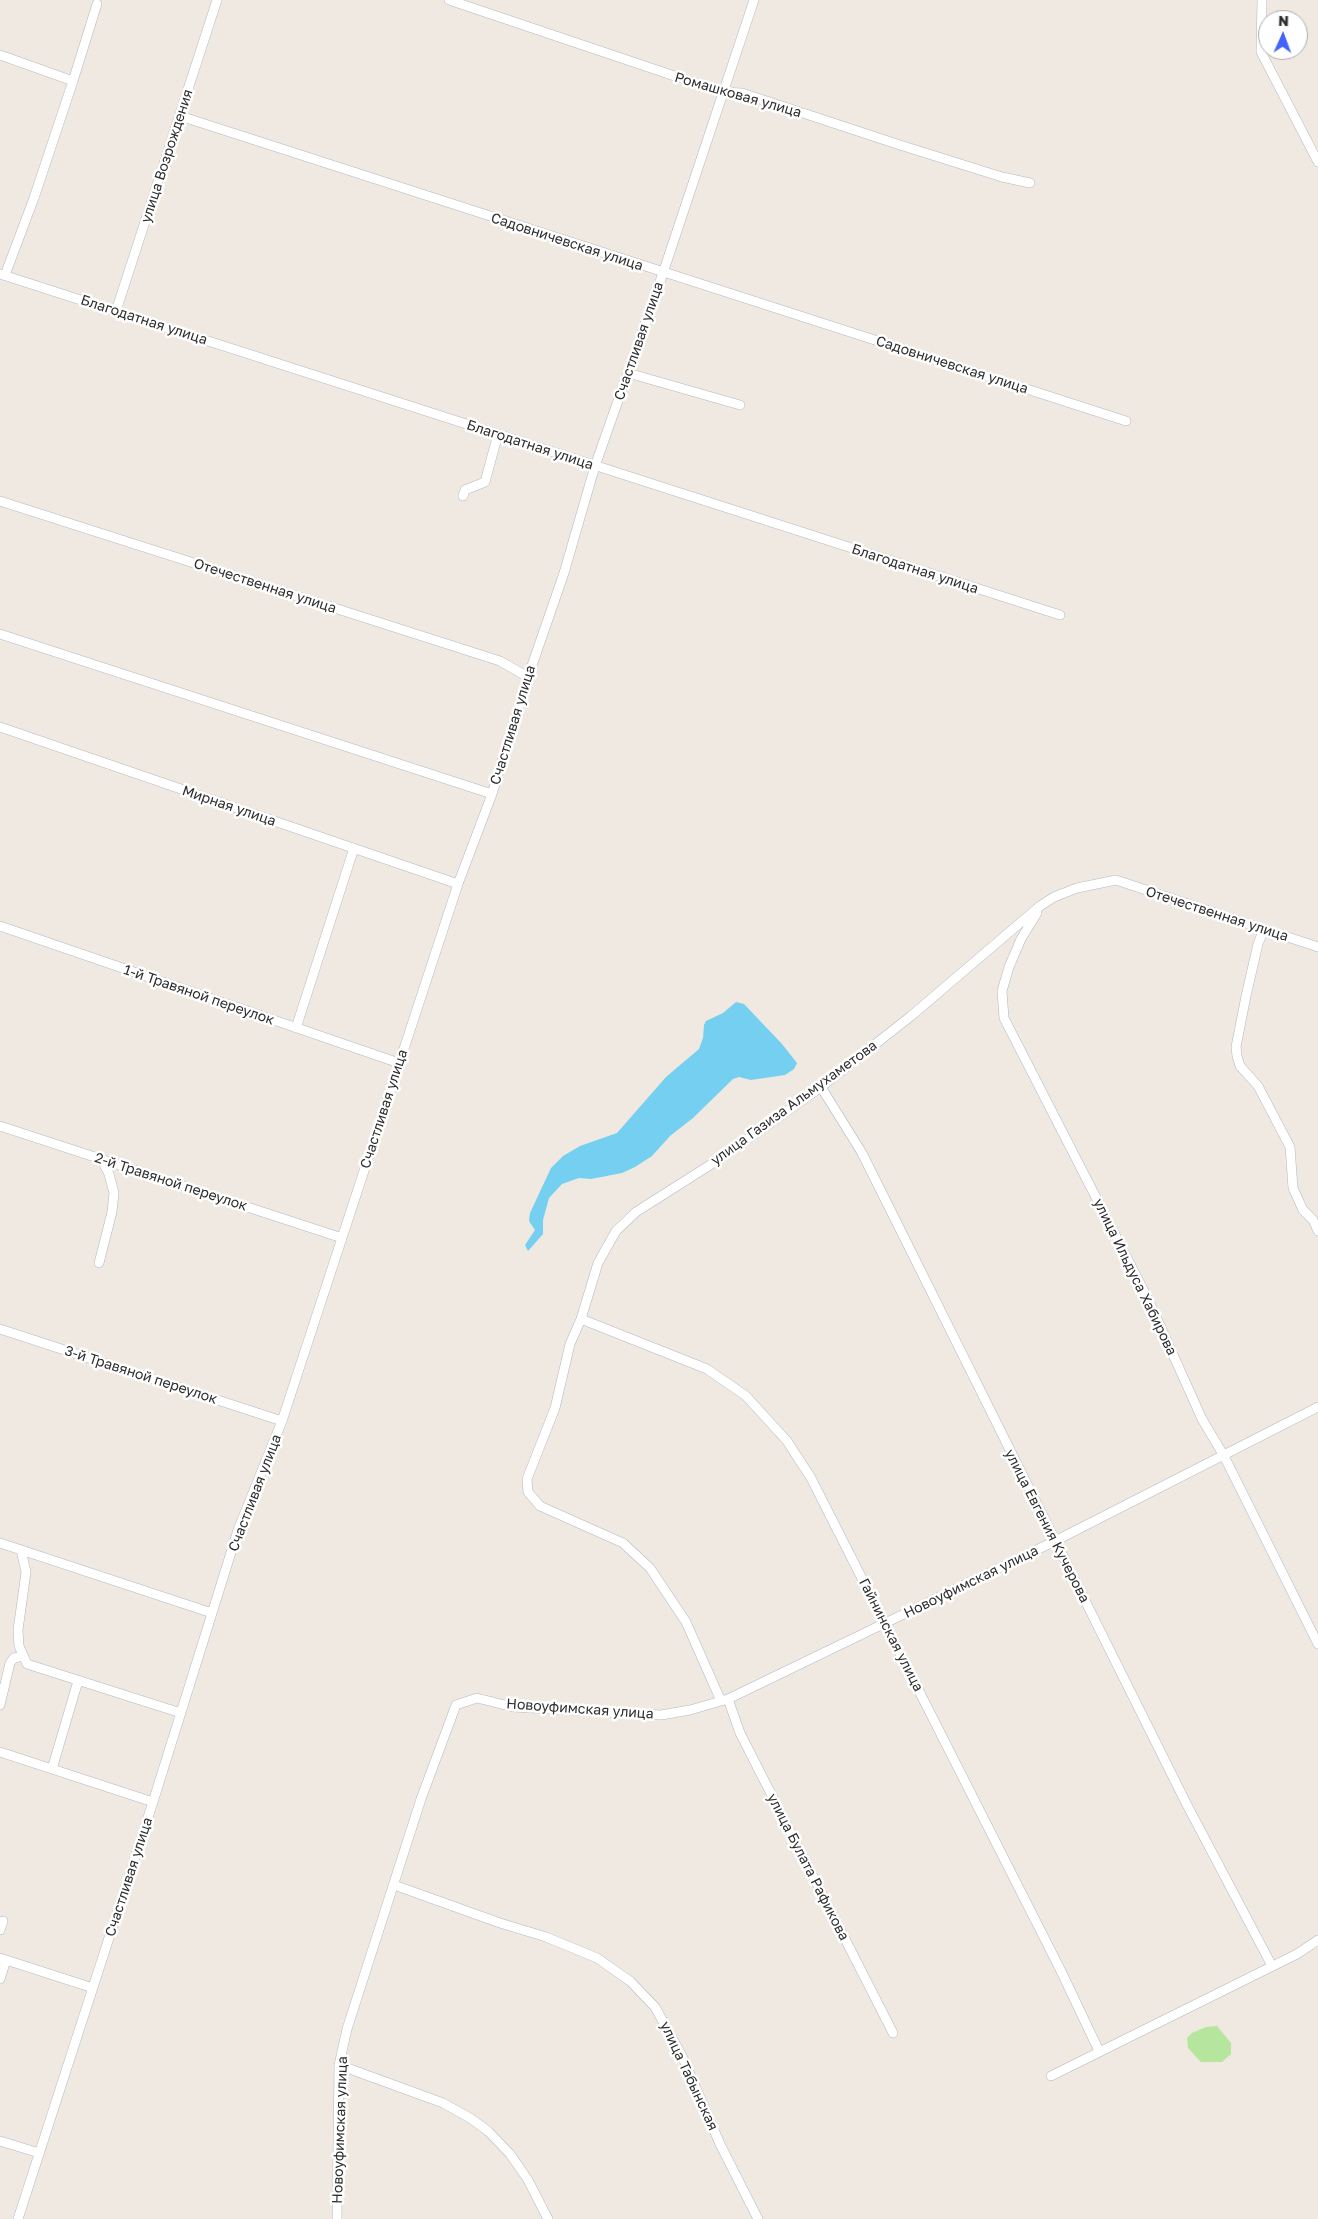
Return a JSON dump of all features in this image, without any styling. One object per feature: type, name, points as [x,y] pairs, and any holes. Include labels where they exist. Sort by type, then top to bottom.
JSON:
[{"type":"street","name":"улица Возрождения","points":[[116,311],[217,0]]},
{"type":"street","name":"Ромашковая улица","points":[[449,0],[722,92],[742,94],[1002,177],[1030,183]]},
{"type":"street","name":"Счастливая улица","points":[[18,2219],[153,1802],[238,1530],[282,1421],[399,1063],[446,927],[458,884],[492,794],[528,677],[564,573],[596,466],[754,0]]},
{"type":"street","points":[[1262,0],[1261,52],[1318,162]]},
{"type":"street","points":[[2,275],[34,198],[97,4]]},
{"type":"street","points":[[0,55],[73,81]]},
{"type":"street","name":"Садовничевская улица","points":[[180,116],[1126,421]]},
{"type":"street","name":"Благодатная улица","points":[[2,275],[1060,615]]},
{"type":"street","points":[[628,373],[740,405]]},
{"type":"street","points":[[463,496],[465,490],[485,482],[498,434]]},
{"type":"street","name":"Отечественная улица","points":[[0,501],[500,661],[528,677]]},
{"type":"street","points":[[0,634],[492,794]]},
{"type":"street","name":"Мирная улица","points":[[0,727],[458,884]]},
{"type":"street","points":[[296,1028],[354,848]]},
{"type":"street","name":"Отечественная улица","points":[[1116,880],[1318,947]]},
{"type":"street","name":"улица Газиза Альмухаметова","points":[[581,1319],[598,1263],[616,1231],[636,1212],[721,1158],[821,1087],[911,1016],[1040,906],[1054,897],[1077,888],[1116,880]]},
{"type":"street","name":"улица Ильдуса Хабирова","points":[[1040,906],[1009,967],[1002,991],[1004,1018],[1148,1299],[1202,1419],[1224,1456],[1315,1633],[1318,1644]]},
{"type":"street","name":"1-й Травяной переулок","points":[[0,926],[399,1063]]},
{"type":"street","points":[[1264,929],[1258,944],[1246,996],[1236,1047],[1237,1056],[1240,1066],[1258,1086],[1290,1147],[1292,1188],[1303,1210],[1313,1220],[1318,1231]]},
{"type":"street","name":"улица Евгения Кучерова","points":[[821,1087],[862,1152],[1186,1803],[1272,1966]]},
{"type":"street","name":"2-й Травяной переулок","points":[[0,1126],[342,1238]]},
{"type":"street","points":[[99,1263],[112,1212],[114,1193],[109,1174],[100,1159]]},
{"type":"street","name":"Гайнинская улица","points":[[581,1319],[707,1369],[746,1396],[787,1441],[811,1478],[1060,1969],[1099,2051]]},
{"type":"street","name":"улица Булата Рафикова","points":[[581,1319],[570,1344],[555,1408],[527,1479],[528,1492],[540,1506],[623,1543],[650,1568],[686,1622],[757,1767],[893,2033]]},
{"type":"street","name":"3-й Травяной переулок","points":[[0,1329],[282,1421]]},
{"type":"street","name":"Новоуфимская улица","points":[[337,2219],[339,2066],[347,2029],[421,1799],[456,1705],[477,1698],[514,1707],[661,1714],[690,1710],[725,1700],[1055,1542],[1318,1407]]},
{"type":"street","points":[[0,1543],[212,1613]]},
{"type":"street","points":[[21,1550],[26,1572],[18,1630],[23,1656],[27,1664],[181,1713]]},
{"type":"street","points":[[0,1705],[10,1663],[14,1658],[23,1656]]},
{"type":"street","points":[[52,1769],[78,1681]]},
{"type":"street","points":[[0,1752],[153,1802]]},
{"type":"street","name":"улица Табынская","points":[[394,1885],[500,1923],[546,1937],[597,1958],[630,1981],[655,2008],[683,2058],[720,2144],[758,2219]]},
{"type":"street","points":[[1051,2076],[1272,1966],[1318,1940]]},
{"type":"street","points":[[0,1979],[3,1959],[93,1988]]},
{"type":"street","points":[[339,2066],[443,2103],[476,2122],[488,2131],[510,2154],[528,2180],[548,2219]]},
{"type":"street","points":[[0,2141],[39,2153]]},
{"type":"green space","points":[[1217,2026],[1231,2043],[1231,2054],[1222,2062],[1201,2062],[1188,2048],[1187,2038],[1192,2033],[1206,2027]]},
{"type":"water","points":[[736,1002],[744,1004],[782,1044],[797,1063],[794,1069],[785,1075],[751,1080],[739,1077],[733,1079],[693,1118],[670,1136],[652,1156],[635,1167],[622,1173],[591,1179],[579,1178],[562,1184],[549,1198],[543,1220],[543,1234],[528,1251],[525,1245],[535,1230],[529,1221],[530,1213],[551,1168],[563,1156],[580,1146],[617,1133],[666,1077],[699,1049],[706,1021],[723,1013]]}]
